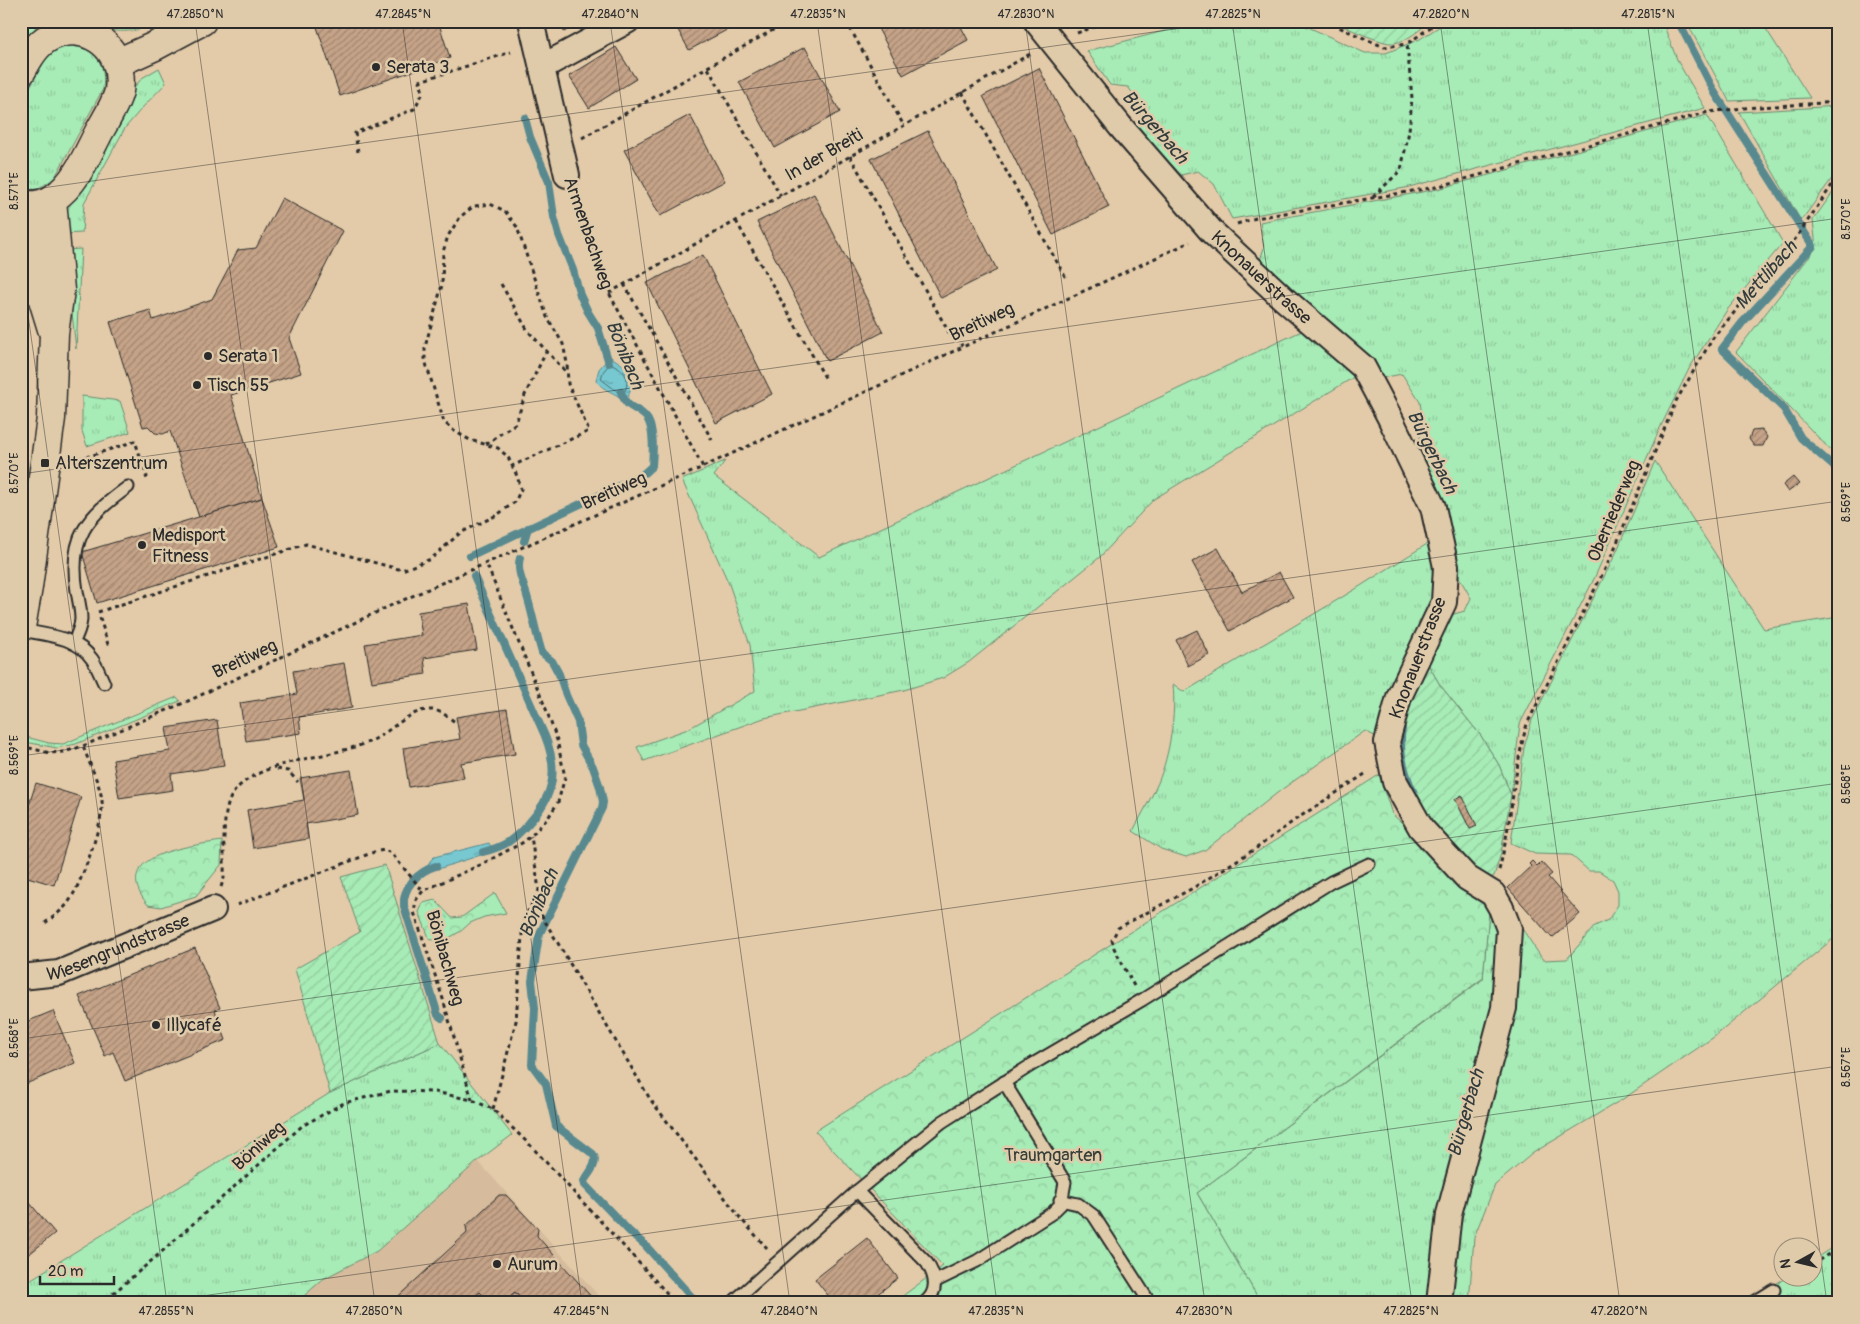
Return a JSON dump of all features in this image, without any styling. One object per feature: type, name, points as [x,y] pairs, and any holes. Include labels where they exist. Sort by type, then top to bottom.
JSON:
[{"type":"main road","points":[[117,63],[155,46],[202,21]]},
{"type":"main road","points":[[21,72],[32,52],[63,26],[98,37],[110,49],[119,72],[119,90],[111,110],[76,174],[64,190],[52,200],[38,204],[22,205],[40,290],[54,333]]},
{"type":"main road","points":[[21,628],[51,418],[54,333],[60,290],[52,200]]},
{"type":"street","name":"Armenbachweg","points":[[531,21],[564,164]]},
{"type":"street","points":[[542,68],[627,21]]},
{"type":"street","name":"Knonauerstrasse","points":[[1036,21],[1120,126],[1212,232],[1284,299],[1363,367],[1390,418],[1433,507],[1446,566],[1444,602],[1399,697],[1387,742],[1395,782],[1421,828],[1467,878],[1493,894]]},
{"type":"street","points":[[1439,1303],[1449,1214],[1504,1008],[1509,929],[1493,894]]},
{"type":"street","name":"Wiesengrundstrasse","points":[[21,977],[59,973],[213,909]]},
{"type":"lane","points":[[73,643],[81,628],[82,613],[74,576],[75,556],[79,538],[87,523],[99,510],[128,487]]},
{"type":"lane","points":[[21,628],[63,638],[80,646],[92,658],[104,683]]},
{"type":"lane","points":[[733,1302],[857,1191],[942,1122],[1331,882],[1369,864]]},
{"type":"lane","points":[[936,1281],[977,1261],[1052,1213],[1061,1204],[1060,1200],[1065,1182],[1004,1082]]},
{"type":"lane","points":[[857,1191],[927,1263],[936,1281],[934,1292],[924,1303]]},
{"type":"lane","points":[[1060,1200],[1078,1204],[1094,1216],[1150,1303]]},
{"type":"lane","points":[[1753,1303],[1774,1290]]},
{"type":"path","points":[[564,164],[570,145],[789,21]]},
{"type":"path","points":[[846,21],[904,126]]},
{"type":"path","name":"In der Breiti","points":[[609,293],[1053,41],[1111,21]]},
{"type":"path","points":[[1324,21],[1384,47],[1407,44],[1439,21]]},
{"type":"path","points":[[1373,197],[1401,170],[1409,131],[1412,98],[1407,44]]},
{"type":"path","points":[[358,152],[355,134],[414,108],[423,93],[420,81],[510,52]]},
{"type":"path","points":[[708,68],[781,196]]},
{"type":"path","points":[[962,92],[1067,280]]},
{"type":"path","name":"Breitiweg","points":[[21,746],[52,753],[64,752],[83,746],[186,702],[392,605],[703,467],[1212,232],[1256,218],[1436,187],[1708,112],[1839,102]]},
{"type":"path","points":[[850,156],[951,336],[956,333],[962,346]]},
{"type":"path","name":"Armenbachweg","points":[[564,164],[609,293],[703,467]]},
{"type":"path","name":"Oberriederweg","points":[[1493,894],[1508,838],[1519,753],[1527,724],[1611,557],[1676,401],[1713,338],[1796,238],[1839,175]]},
{"type":"path","points":[[104,683],[110,653],[98,611],[306,544],[402,570],[431,559],[460,533],[497,515],[515,502],[520,489],[508,457],[498,448],[470,440],[454,431],[444,422],[425,360],[426,347],[442,285],[443,252],[448,236],[460,217],[474,206],[490,204],[506,211],[517,226],[547,317],[563,344],[568,384],[589,431],[512,466]]},
{"type":"path","points":[[736,221],[827,381]]},
{"type":"path","points":[[501,284],[528,332],[568,374]]},
{"type":"path","points":[[624,284],[712,440]]},
{"type":"path","points":[[485,444],[516,423],[525,395],[546,352]]},
{"type":"path","points":[[70,460],[135,442],[147,477],[128,487]]},
{"type":"path","name":"Bönibachweg","points":[[472,1100],[443,999],[414,912],[416,900],[423,891],[480,865],[522,843],[531,836],[548,818],[558,802],[565,777],[554,732],[486,563]]},
{"type":"path","points":[[423,891],[391,853],[384,850],[366,855],[223,910],[213,909],[224,878],[227,807],[234,792],[243,783],[271,769],[375,739],[416,713],[427,710],[445,714],[455,722]]},
{"type":"path","points":[[45,923],[59,913],[68,902],[86,867],[100,817],[102,801],[83,746]]},
{"type":"path","points":[[1142,1000],[1114,948],[1112,940],[1118,928],[1193,888],[1362,775],[1391,761]]},
{"type":"path","points":[[271,769],[280,768],[288,771],[298,782]]},
{"type":"path","points":[[493,1109],[516,1020],[523,921],[539,890],[531,836]]},
{"type":"path","points":[[533,901],[650,1099],[741,1219],[779,1261]]},
{"type":"path","name":"Böniweg","points":[[100,1303],[157,1256],[302,1126],[344,1104],[391,1091],[435,1092],[472,1100]]},
{"type":"path","points":[[472,1100],[493,1109],[532,1147],[676,1303]]},
{"type":"path","points":[[1822,1258],[1839,1247]]},
{"type":"shaded area","points":[[478,1161],[605,1303],[296,1303],[323,1279],[377,1251]]},
{"type":"green space","points":[[21,21],[37,21],[34,32],[21,49]]},
{"type":"green space","points":[[93,21],[116,21],[130,28],[138,26],[139,30],[109,30]]},
{"type":"green space","points":[[1187,21],[1295,21],[1365,53],[1386,53],[1420,39],[1448,21],[1662,21],[1678,62],[1705,108],[1405,188],[1232,219],[1214,184],[1198,171],[1181,175],[1137,127],[1144,108],[1128,87],[1110,85],[1087,51],[1172,29]]},
{"type":"green space","points":[[1331,21],[1431,21],[1409,37],[1399,42],[1389,43]]},
{"type":"green space","points":[[1686,21],[1761,21],[1810,98],[1729,101]]},
{"type":"green space","points":[[77,45],[91,52],[102,67],[103,89],[55,177],[40,187],[21,190],[21,103],[46,58],[54,50]]},
{"type":"green space","points":[[159,68],[166,83],[125,128],[84,203],[82,233],[63,234],[66,208],[133,89],[142,78]]},
{"type":"green space","points":[[1839,106],[1839,169],[1801,221],[1739,112]]},
{"type":"green space","points":[[1707,115],[1783,243],[1727,310],[1690,367],[1660,428],[1594,579],[1520,724],[1511,795],[1499,765],[1481,736],[1440,685],[1425,659],[1450,615],[1465,611],[1471,598],[1456,572],[1439,490],[1423,465],[1416,445],[1424,430],[1420,402],[1402,374],[1381,378],[1259,263],[1264,248],[1260,222],[1438,189]]},
{"type":"green space","points":[[1839,184],[1839,459],[1736,352],[1816,248],[1813,220]]},
{"type":"green space","points":[[81,249],[76,349],[65,250]]},
{"type":"green space","points":[[1308,328],[1359,374],[1154,499],[1100,557],[969,662],[943,678],[904,690],[764,718],[644,761],[637,747],[688,729],[755,691],[750,645],[729,584],[682,480],[725,461],[714,476],[819,557]]},
{"type":"green space","points":[[82,396],[120,401],[130,432],[87,446],[82,431]]},
{"type":"green space","points":[[1655,461],[1764,629],[1839,617],[1839,934],[1714,1037],[1626,1097],[1533,1153],[1495,1185],[1474,1237],[1469,1303],[1450,1303],[1453,1265],[1519,924],[1543,960],[1567,959],[1595,926],[1608,920],[1618,905],[1618,891],[1613,880],[1599,871],[1589,871],[1571,855],[1535,854],[1511,843],[1524,748],[1532,720],[1616,553]]},
{"type":"green space","points":[[1427,544],[1435,557],[1436,573],[1433,595],[1418,648],[1384,741],[1365,731],[1281,790],[1205,850],[1186,857],[1161,849],[1133,831],[1158,783],[1166,760],[1173,721],[1173,684],[1184,692]]},
{"type":"green space","points":[[1425,659],[1440,685],[1481,736],[1499,765],[1511,795],[1501,853],[1494,876],[1487,880],[1478,878],[1419,810],[1400,761],[1398,736],[1405,705]]},
{"type":"green space","points":[[177,697],[180,701],[76,744],[57,748],[25,742],[26,737],[49,743],[63,744]]},
{"type":"green space","name":"Traumgarten","points":[[1379,775],[1392,814],[1488,899],[1489,912],[1483,978],[1197,1193],[1261,1303],[893,1303],[943,1266],[815,1131]]},
{"type":"green space","points":[[222,841],[221,865],[196,896],[161,907],[148,905],[138,888],[137,874],[145,864],[157,856],[173,850]]},
{"type":"green space","points":[[385,865],[440,1043],[330,1093],[295,969],[360,932],[341,877]]},
{"type":"green space","points":[[495,893],[506,913],[484,917],[470,923],[447,939],[430,940],[419,912],[423,903],[435,900],[452,918],[462,917]]},
{"type":"green space","points":[[1489,912],[1501,935],[1503,971],[1433,1303],[1261,1303],[1197,1193],[1483,979]]},
{"type":"green space","points":[[440,1043],[512,1135],[478,1161],[377,1251],[323,1279],[296,1303],[21,1303],[21,1278],[25,1283],[330,1093]]},
{"type":"green space","points":[[1839,1243],[1839,1303],[1783,1303],[1774,1290],[1753,1303],[1745,1303],[1772,1286],[1822,1286],[1822,1254]]},
{"type":"water","name":"Bönibach","points":[[604,354],[607,354],[629,371],[632,381],[630,391],[624,402],[618,396],[602,387],[596,380],[599,369],[605,362]]},
{"type":"water","points":[[489,843],[493,851],[438,869],[427,868],[434,857]]},
{"type":"building","name":"Serata 3","points":[[335,21],[438,21],[450,58],[340,96],[317,27]]},
{"type":"building","points":[[559,21],[583,21],[564,32]]},
{"type":"building","points":[[673,21],[737,21],[738,24],[689,50]]},
{"type":"building","points":[[874,21],[958,21],[968,40],[903,75]]},
{"type":"building","points":[[616,47],[636,79],[589,108],[569,76]]},
{"type":"building","points":[[805,47],[840,112],[775,148],[739,82]]},
{"type":"building","points":[[1039,68],[1109,207],[1053,235],[983,96]]},
{"type":"building","points":[[690,115],[725,181],[660,216],[624,150]]},
{"type":"building","points":[[928,131],[997,270],[941,298],[871,159]]},
{"type":"building","points":[[814,194],[883,332],[827,361],[757,222]]},
{"type":"building","name":"Serata 1","points":[[282,198],[343,231],[289,338],[301,373],[231,395],[262,498],[199,517],[170,431],[163,434],[155,433],[148,426],[143,427],[110,322],[150,310],[153,320],[212,299],[238,250],[256,248]]},
{"type":"building","points":[[703,255],[772,394],[716,423],[647,283]]},
{"type":"building","points":[[1762,430],[1767,437],[1763,446],[1754,446],[1749,439],[1752,431]]},
{"type":"building","points":[[1793,477],[1799,484],[1788,492],[1783,485]]},
{"type":"building","points":[[262,498],[279,547],[97,603],[82,552]]},
{"type":"building","points":[[1218,548],[1242,592],[1279,572],[1293,597],[1230,631],[1192,562]]},
{"type":"building","points":[[469,604],[477,650],[424,658],[426,674],[372,682],[365,644],[422,635],[418,612]]},
{"type":"building","points":[[1197,630],[1209,655],[1188,666],[1176,640]]},
{"type":"building","points":[[344,663],[352,708],[299,717],[301,733],[246,741],[240,703],[297,694],[293,671]]},
{"type":"building","points":[[507,709],[515,754],[461,763],[464,778],[409,787],[403,748],[460,739],[456,717]]},
{"type":"building","points":[[217,720],[224,766],[171,774],[173,790],[119,798],[113,760],[170,751],[166,728]]},
{"type":"building","points":[[351,770],[358,815],[306,824],[308,839],[253,848],[247,810],[304,800],[300,778]]},
{"type":"building","points":[[36,783],[81,797],[54,885],[21,875],[21,830]]},
{"type":"building","points":[[1462,795],[1477,826],[1470,829],[1455,799]]},
{"type":"building","points":[[1532,861],[1537,866],[1541,862],[1552,874],[1548,877],[1580,914],[1552,938],[1508,888],[1531,866],[1529,864]]},
{"type":"building","name":"Illycafé","points":[[195,948],[220,1008],[215,1010],[226,1040],[125,1081],[113,1052],[105,1056],[79,996]]},
{"type":"building","points":[[53,1011],[75,1063],[21,1086],[21,1024]]},
{"type":"building","name":"Aurum","points":[[499,1195],[506,1195],[538,1229],[537,1236],[594,1300],[601,1300],[604,1303],[524,1303],[515,1292],[503,1302],[490,1303],[480,1292],[468,1303],[391,1303],[467,1233],[466,1226]]},
{"type":"building","points":[[24,1196],[55,1233],[28,1255],[21,1248],[21,1199]]},
{"type":"building","points":[[867,1238],[898,1278],[866,1303],[834,1303],[815,1279]]},
{"type":"building","points":[[480,1292],[490,1303],[468,1303]]},
{"type":"building","points":[[515,1292],[524,1303],[494,1303],[503,1302]]},
{"type":"waterway","name":"Mettlibach","points":[[1678,21],[1715,93],[1813,246],[1742,323],[1722,349],[1784,409],[1801,438],[1839,471]]},
{"type":"waterway","name":"Bönibach","points":[[525,118],[530,137],[549,182],[554,217],[559,235],[573,270],[580,295],[598,328],[609,363]]},
{"type":"waterway","name":"Bönibach","points":[[470,556],[642,475],[652,466],[653,440],[648,420],[626,402],[621,392]]},
{"type":"waterway","name":"Bönibach","points":[[524,541],[528,528]]},
{"type":"waterway","name":"Bönibach","points":[[520,558],[520,573],[542,653],[552,661],[559,674],[578,722],[581,745],[593,767],[603,802],[602,808],[539,935],[532,981],[535,1008],[532,1065],[546,1084],[556,1126],[595,1157],[593,1168],[584,1181],[585,1185],[645,1245],[697,1303]]},
{"type":"waterway","name":"Bönibach","points":[[474,576],[545,736],[553,772],[552,783],[544,803],[537,814],[508,842],[483,852]]},
{"type":"waterway","name":"Bürgerbach","points":[[1402,729],[1403,762],[1414,793]]},
{"type":"waterway","name":"Bönibach","points":[[436,866],[430,868],[413,881],[406,892],[404,906],[438,1015],[442,1018]]},
{"type":"place","name":"Serata 3","points":[[376,67]]},
{"type":"place","name":"Serata 1","points":[[208,356]]},
{"type":"place","name":"Tisch 55","points":[[197,385]]},
{"type":"place","name":"Alterszentrum","points":[[45,463]]},
{"type":"place","name":"Medisport Fitness","points":[[142,545]]},
{"type":"place","name":"Illycafé","points":[[156,1025]]},
{"type":"place","name":"Aurum","points":[[497,1264]]}]
